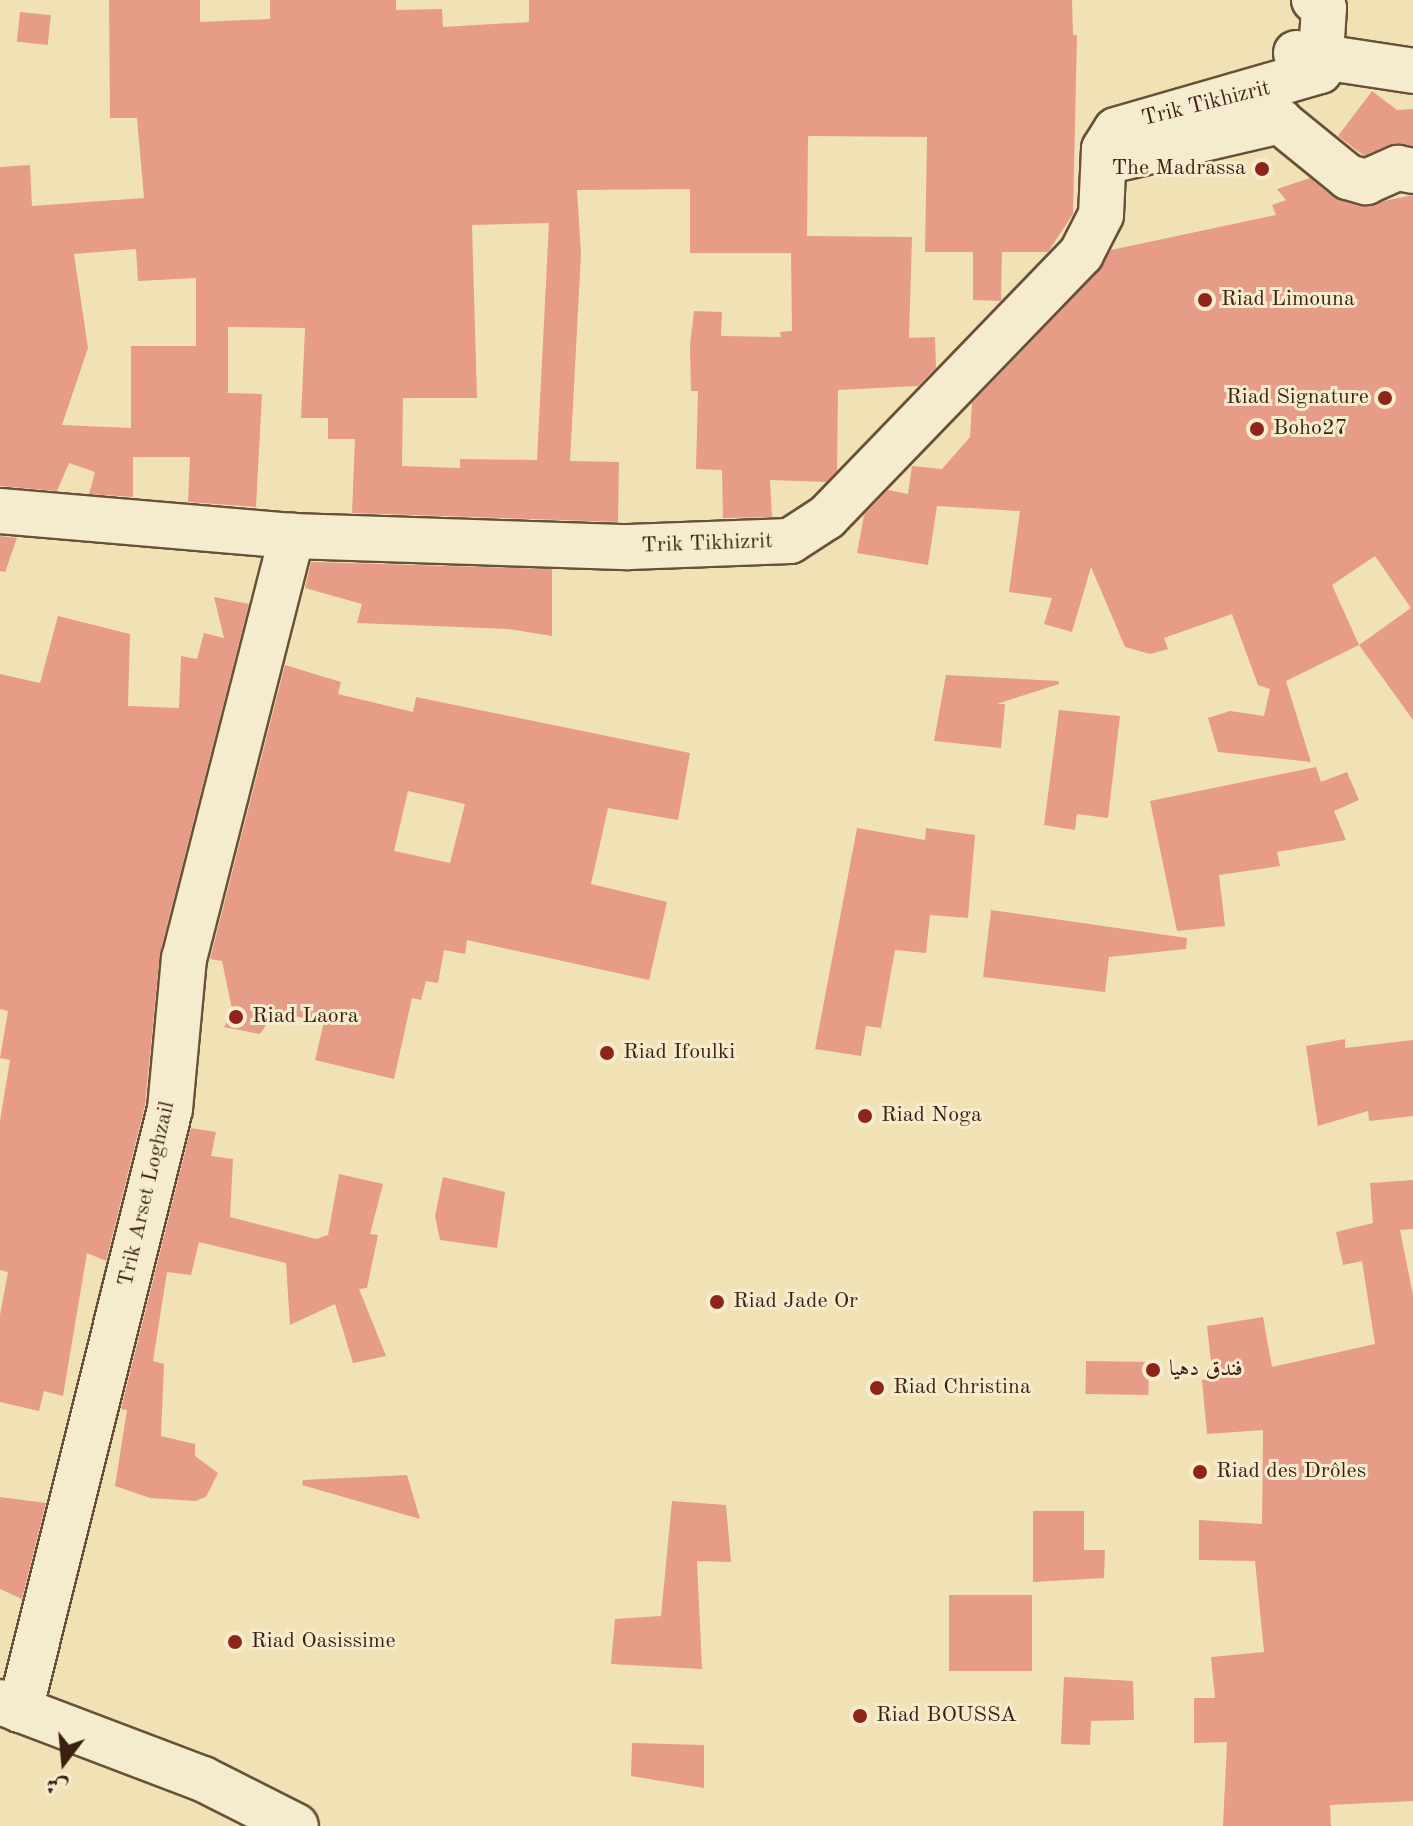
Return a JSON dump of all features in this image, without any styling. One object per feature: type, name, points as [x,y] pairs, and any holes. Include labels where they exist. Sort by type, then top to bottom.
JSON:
[{"type":"street","points":[[1314,0],[1324,8],[1306,55],[1413,71]]},
{"type":"street","name":"Trik Tikhizrit","points":[[0,511],[292,536],[629,547],[800,537],[967,378],[1081,254],[1101,215],[1104,162],[1110,137],[1124,124],[1312,78],[1320,71],[1306,55]]},
{"type":"street","points":[[1246,94],[1348,177],[1366,182],[1398,168],[1413,171]]},
{"type":"street","points":[[1104,162],[1280,121]]},
{"type":"street","name":"Trik Arset Loghzail","points":[[10,1706],[170,1109],[184,959],[292,536]]},
{"type":"street","points":[[10,1706],[203,1779],[296,1826]]},
{"type":"building","points":[[109,0],[200,0],[200,22],[270,19],[270,0],[396,0],[396,10],[442,9],[443,27],[529,22],[529,0],[1072,0],[1073,35],[1077,35],[1073,214],[1048,252],[1002,252],[1001,301],[973,300],[973,252],[925,252],[927,137],[808,136],[807,236],[912,237],[909,338],[935,337],[936,368],[918,386],[838,390],[837,471],[826,482],[770,480],[772,517],[723,518],[722,470],[696,469],[698,391],[691,391],[690,345],[694,311],[722,312],[721,336],[781,337],[780,332],[792,331],[791,253],[690,253],[690,189],[577,190],[581,254],[570,461],[619,462],[618,522],[352,513],[355,439],[328,439],[328,418],[301,418],[305,328],[228,327],[228,393],[262,394],[256,507],[188,502],[190,457],[133,457],[133,497],[89,494],[95,472],[69,463],[57,491],[0,486],[0,167],[30,165],[32,206],[144,198],[137,118],[110,118]],"holes":[[[549,223],[537,460],[460,459],[460,468],[402,466],[403,398],[477,398],[472,225]],[[136,249],[138,281],[196,278],[196,346],[131,346],[131,428],[62,425],[88,348],[74,254]]]},
{"type":"building","points":[[20,12],[51,15],[48,45],[17,42]]},
{"type":"building","points":[[1372,91],[1397,110],[1413,109],[1413,146],[1389,145],[1364,156],[1338,136]]},
{"type":"building","points":[[1310,178],[1333,197],[1359,206],[1413,195],[1413,720],[1359,645],[1286,681],[1311,762],[1218,752],[1208,718],[1230,711],[1264,716],[1270,689],[1258,685],[1232,614],[1164,638],[1168,649],[1150,654],[1125,647],[1091,567],[1072,632],[1044,624],[1052,598],[1009,592],[1020,511],[937,506],[928,565],[857,553],[864,515],[888,490],[908,494],[912,466],[942,469],[970,437],[972,403],[1099,271],[1111,250],[1276,215],[1272,205],[1286,200],[1277,189]],"holes":[[[1375,556],[1411,608],[1359,645],[1332,585]]]},
{"type":"building","points":[[0,536],[17,538],[5,572],[0,571]]},
{"type":"building","points":[[311,562],[552,569],[552,636],[509,629],[357,623],[362,604],[305,588]]},
{"type":"building","points":[[214,597],[249,604],[160,953],[145,1105],[106,1261],[87,1253],[63,1396],[44,1391],[39,1411],[0,1402],[0,1315],[8,1272],[0,1270],[0,1121],[10,1060],[0,1058],[8,1011],[0,1009],[0,674],[40,683],[58,616],[130,634],[128,706],[179,708],[181,656],[197,659],[204,633],[224,638]]},
{"type":"building","points":[[285,665],[341,682],[338,694],[413,712],[416,697],[690,753],[678,820],[608,808],[591,884],[667,902],[649,980],[467,940],[465,954],[444,950],[438,983],[426,981],[421,1000],[412,998],[394,1079],[315,1060],[324,1022],[275,1012],[260,1034],[224,1027],[233,1014],[222,961],[210,959]],"holes":[[[408,791],[465,804],[450,863],[394,851]]]},
{"type":"building","points":[[946,675],[1059,681],[1059,684],[997,704],[1005,704],[1001,748],[934,741]]},
{"type":"building","points":[[1059,710],[1120,716],[1108,818],[1077,814],[1075,830],[1044,825]]},
{"type":"building","points":[[1316,767],[1321,782],[1347,772],[1359,800],[1334,811],[1346,840],[1277,852],[1280,866],[1219,875],[1225,926],[1177,931],[1150,801]]},
{"type":"building","points":[[857,828],[925,840],[926,828],[975,835],[968,918],[930,915],[926,953],[895,950],[881,1028],[866,1026],[861,1056],[815,1049]]},
{"type":"building","points":[[991,910],[1187,938],[1186,949],[1109,957],[1105,992],[983,977]]},
{"type":"building","points":[[1345,1039],[1345,1048],[1413,1040],[1413,1116],[1369,1121],[1368,1111],[1318,1126],[1306,1046]]},
{"type":"building","points":[[191,1128],[216,1132],[211,1156],[233,1159],[230,1217],[316,1239],[328,1235],[339,1174],[383,1184],[370,1234],[378,1235],[367,1288],[359,1289],[386,1356],[353,1363],[335,1304],[290,1325],[286,1263],[199,1242],[191,1275],[167,1272],[153,1361],[164,1364],[161,1436],[195,1444],[195,1456],[218,1473],[206,1497],[195,1501],[150,1498],[115,1486],[127,1410],[121,1409]]},
{"type":"building","points":[[443,1177],[505,1192],[497,1248],[440,1240],[435,1216]]},
{"type":"building","points":[[1413,1180],[1413,1229],[1400,1230],[1413,1295],[1413,1801],[1330,1805],[1331,1826],[1223,1826],[1227,1742],[1194,1743],[1194,1698],[1215,1698],[1211,1657],[1264,1652],[1255,1561],[1199,1560],[1199,1520],[1262,1524],[1263,1430],[1207,1434],[1202,1380],[1213,1379],[1207,1326],[1263,1317],[1272,1367],[1375,1344],[1362,1261],[1343,1265],[1336,1232],[1373,1223],[1370,1183]]},
{"type":"building","points":[[1086,1361],[1149,1362],[1148,1395],[1085,1394]]},
{"type":"building","points":[[407,1475],[420,1519],[302,1485],[303,1480]]},
{"type":"building","points":[[0,1497],[46,1503],[22,1599],[0,1589]]},
{"type":"building","points":[[672,1501],[726,1505],[731,1562],[697,1561],[702,1669],[611,1664],[615,1619],[661,1616]]},
{"type":"building","points":[[1033,1511],[1084,1511],[1084,1550],[1105,1550],[1104,1578],[1033,1582]]},
{"type":"building","points":[[949,1595],[1032,1595],[1032,1671],[949,1671]]},
{"type":"building","points":[[1064,1677],[1133,1681],[1134,1720],[1091,1721],[1090,1745],[1061,1744]]},
{"type":"building","points":[[632,1743],[704,1745],[704,1788],[631,1776]]},
{"type":"place","name":"The Madrassa","points":[[1262,169]]},
{"type":"place","name":"Riad Limouna","points":[[1205,300]]},
{"type":"place","name":"Riad Signature","points":[[1385,398]]},
{"type":"place","name":"Boho27","points":[[1257,429]]},
{"type":"place","name":"Riad Laora","points":[[236,1017]]},
{"type":"place","name":"Riad Ifoulki","points":[[607,1053]]},
{"type":"place","name":"Riad Noga","points":[[865,1116]]},
{"type":"place","name":"Riad Jade Or","points":[[717,1302]]},
{"type":"place","name":"فندق دهيا","points":[[1153,1370]]},
{"type":"place","name":"Riad Christina","points":[[877,1388]]},
{"type":"place","name":"Riad des Drôles","points":[[1200,1472]]},
{"type":"place","name":"Riad Oasissime","points":[[235,1642]]},
{"type":"place","name":"Riad BOUSSA","points":[[860,1716]]}]
